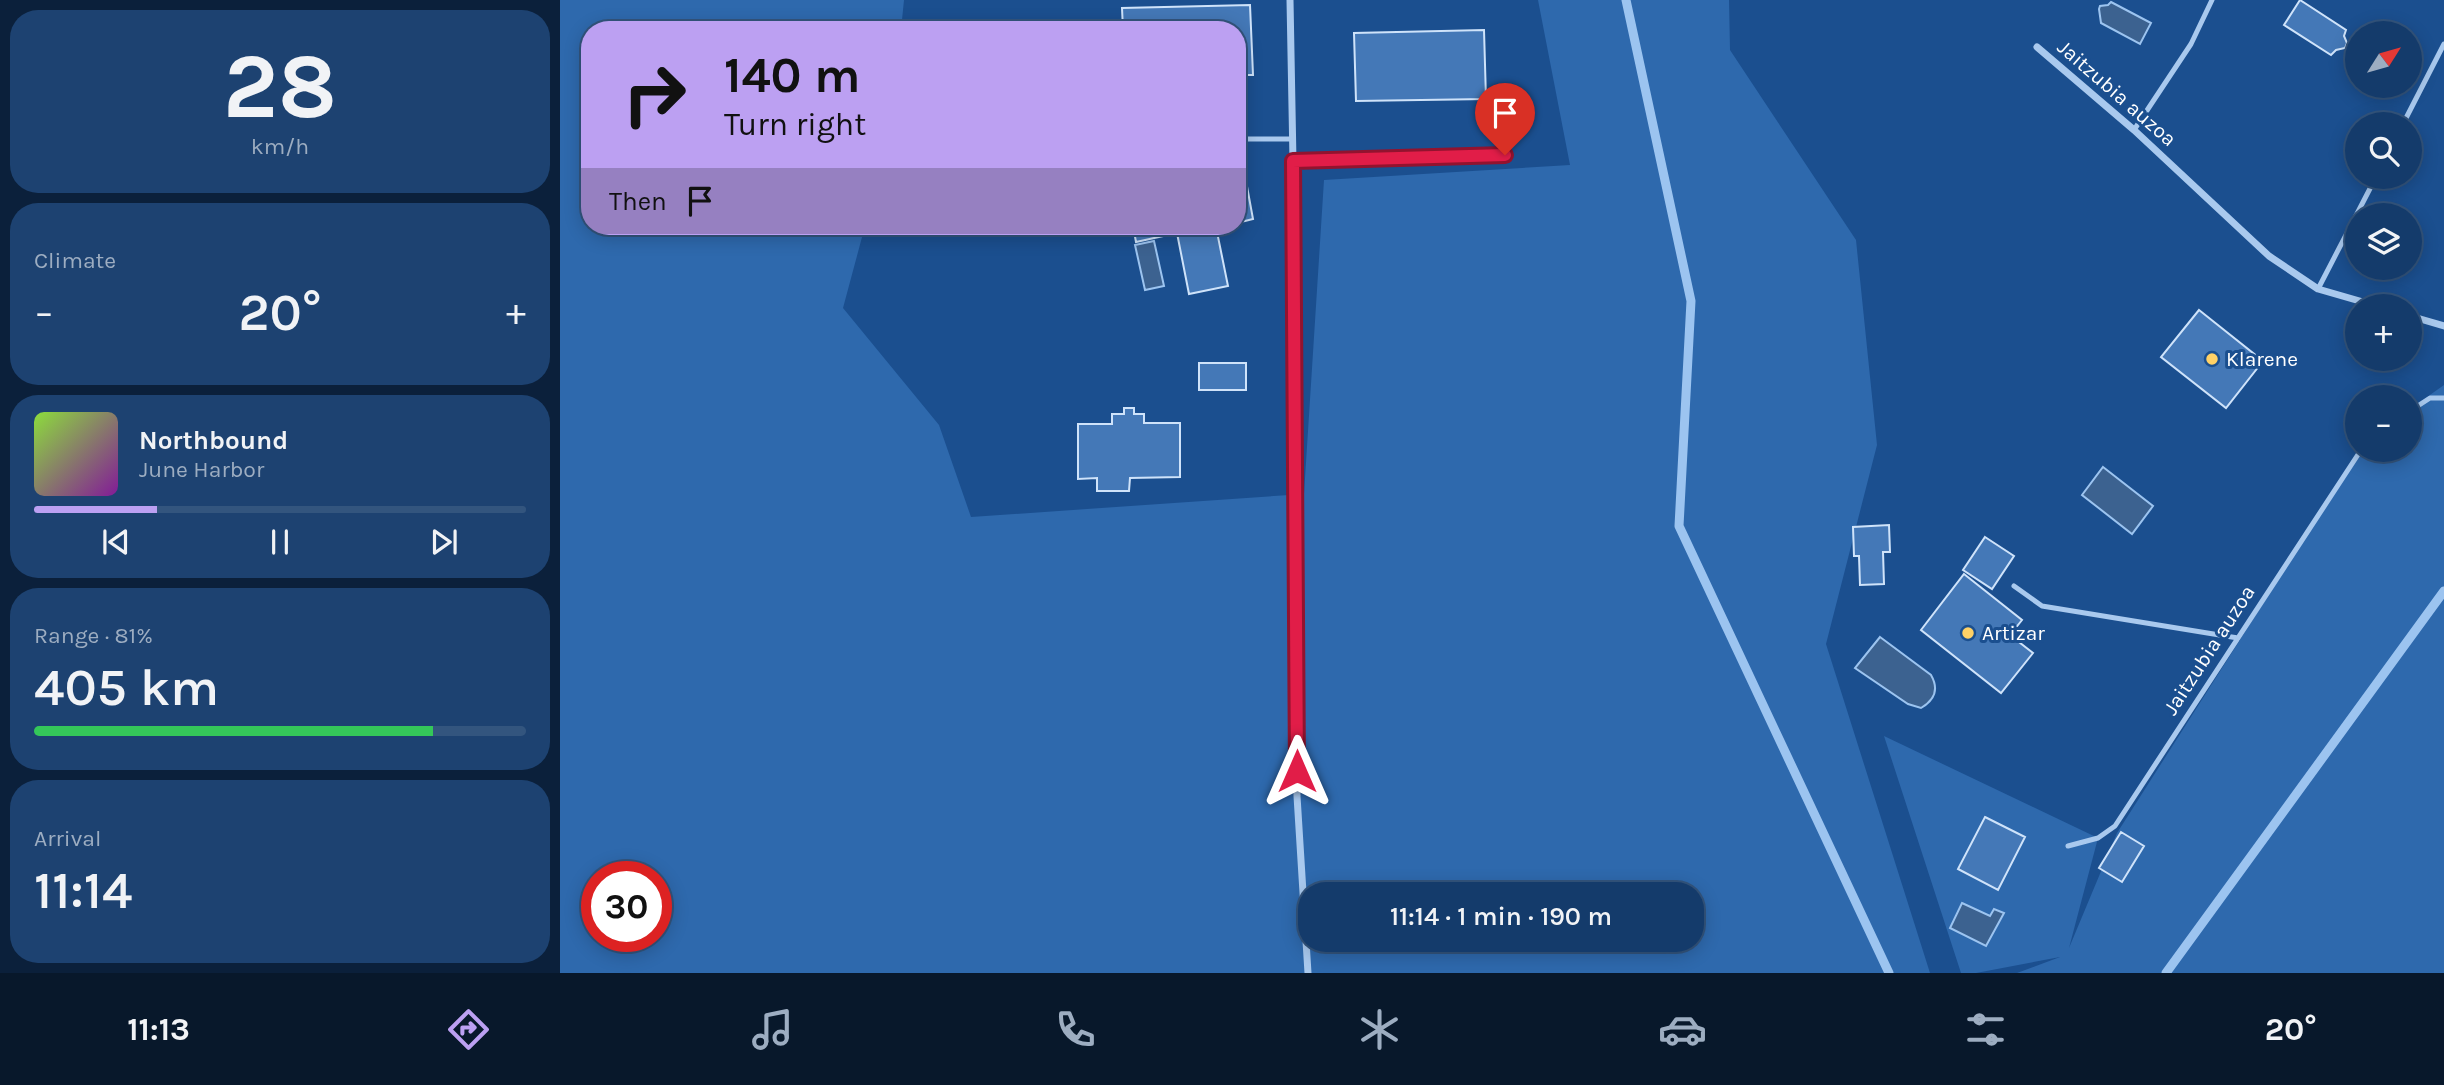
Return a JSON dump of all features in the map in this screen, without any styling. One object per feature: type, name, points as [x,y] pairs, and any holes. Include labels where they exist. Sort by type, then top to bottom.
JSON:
[{"type":"street","points":[[1290,0],[1297,796],[1308,973]]},
{"type":"street","name":"Jaitzubia auzoa","points":[[2037,47],[2134,130],[2269,256],[2318,289],[2345,297]]},
{"type":"street","points":[[2422,320],[2444,326]]},
{"type":"lane","points":[[2134,130],[2191,44],[2212,0]]},
{"type":"lane","points":[[2409,112],[2444,44]]},
{"type":"lane","points":[[1246,139],[1293,139]]},
{"type":"lane","points":[[1293,161],[1505,155]]},
{"type":"lane","points":[[2318,289],[2370,189]]},
{"type":"lane","points":[[2422,403],[2430,398],[2444,398]]},
{"type":"lane","name":"Jaitzubia auzoa","points":[[2068,846],[2098,838],[2115,826],[2353,462]]},
{"type":"lane","points":[[2014,586],[2042,606],[2238,638]]},
{"type":"shaded area","points":[[560,0],[904,0],[902,21],[581,21],[581,235],[863,235],[843,308],[939,425],[971,517],[1304,494],[1324,180],[1570,165],[1538,0],[1729,0],[1730,50],[1856,240],[1877,445],[1826,644],[1930,973],[560,973]]},
{"type":"shaded area","points":[[2111,2],[2151,23],[2140,44],[2101,23],[2100,6]]},
{"type":"shaded area","points":[[1154,241],[1164,286],[1145,290],[1135,245]]},
{"type":"shaded area","points":[[2444,385],[2444,973],[2017,973],[2060,957],[1976,973],[1961,973],[1884,736],[2098,838],[2069,948],[2117,833],[2353,462],[2422,462],[2422,401]]},
{"type":"shaded area","points":[[2103,467],[2153,506],[2132,534],[2082,495]]},
{"type":"shaded area","points":[[1880,637],[1931,675],[1935,685],[1934,694],[1921,708],[1908,704],[1855,668]]},
{"type":"shaded area","points":[[1962,903],[1990,916],[1994,909],[2004,913],[1986,946],[1950,928]]},
{"type":"building","points":[[2300,0],[2345,29],[2345,48],[2336,50],[2331,55],[2284,25]]},
{"type":"building","points":[[1250,5],[1253,75],[1246,75],[1246,21],[1123,21],[1122,8]]},
{"type":"building","points":[[1484,30],[1486,99],[1356,101],[1354,33]]},
{"type":"building","points":[[1246,181],[1253,219],[1246,221]]},
{"type":"building","points":[[1135,235],[1168,235],[1136,242]]},
{"type":"building","points":[[1177,235],[1218,235],[1228,286],[1189,294]]},
{"type":"building","name":"Klarene","points":[[2199,310],[2263,361],[2226,408],[2161,357]]},
{"type":"building","points":[[1199,363],[1246,363],[1246,390],[1199,390]]},
{"type":"building","points":[[1124,408],[1134,408],[1134,414],[1144,414],[1144,423],[1180,423],[1180,477],[1130,478],[1129,491],[1097,491],[1097,478],[1078,479],[1078,424],[1112,424],[1112,414],[1124,414]]},
{"type":"building","points":[[1889,525],[1890,552],[1883,552],[1884,584],[1860,585],[1859,556],[1854,556],[1853,527]]},
{"type":"building","points":[[1985,537],[2014,556],[1992,589],[1963,570]]},
{"type":"building","name":"Artizar","points":[[1964,574],[2022,620],[2010,635],[2033,653],[2001,693],[1921,630]]},
{"type":"building","points":[[1985,817],[2025,837],[1998,890],[1958,869]]},
{"type":"building","points":[[2121,832],[2144,846],[2122,882],[2099,868]]},
{"type":"waterway","points":[[1626,0],[1691,301],[1679,526],[1889,973]]},
{"type":"waterway","points":[[2166,973],[2444,591]]},
{"type":"place","name":"Klarene","points":[[2212,359]]},
{"type":"place","name":"Artizar","points":[[1968,633]]},
{"type":"route","points":[[1297,771],[1293,161],[1505,155]]}]
